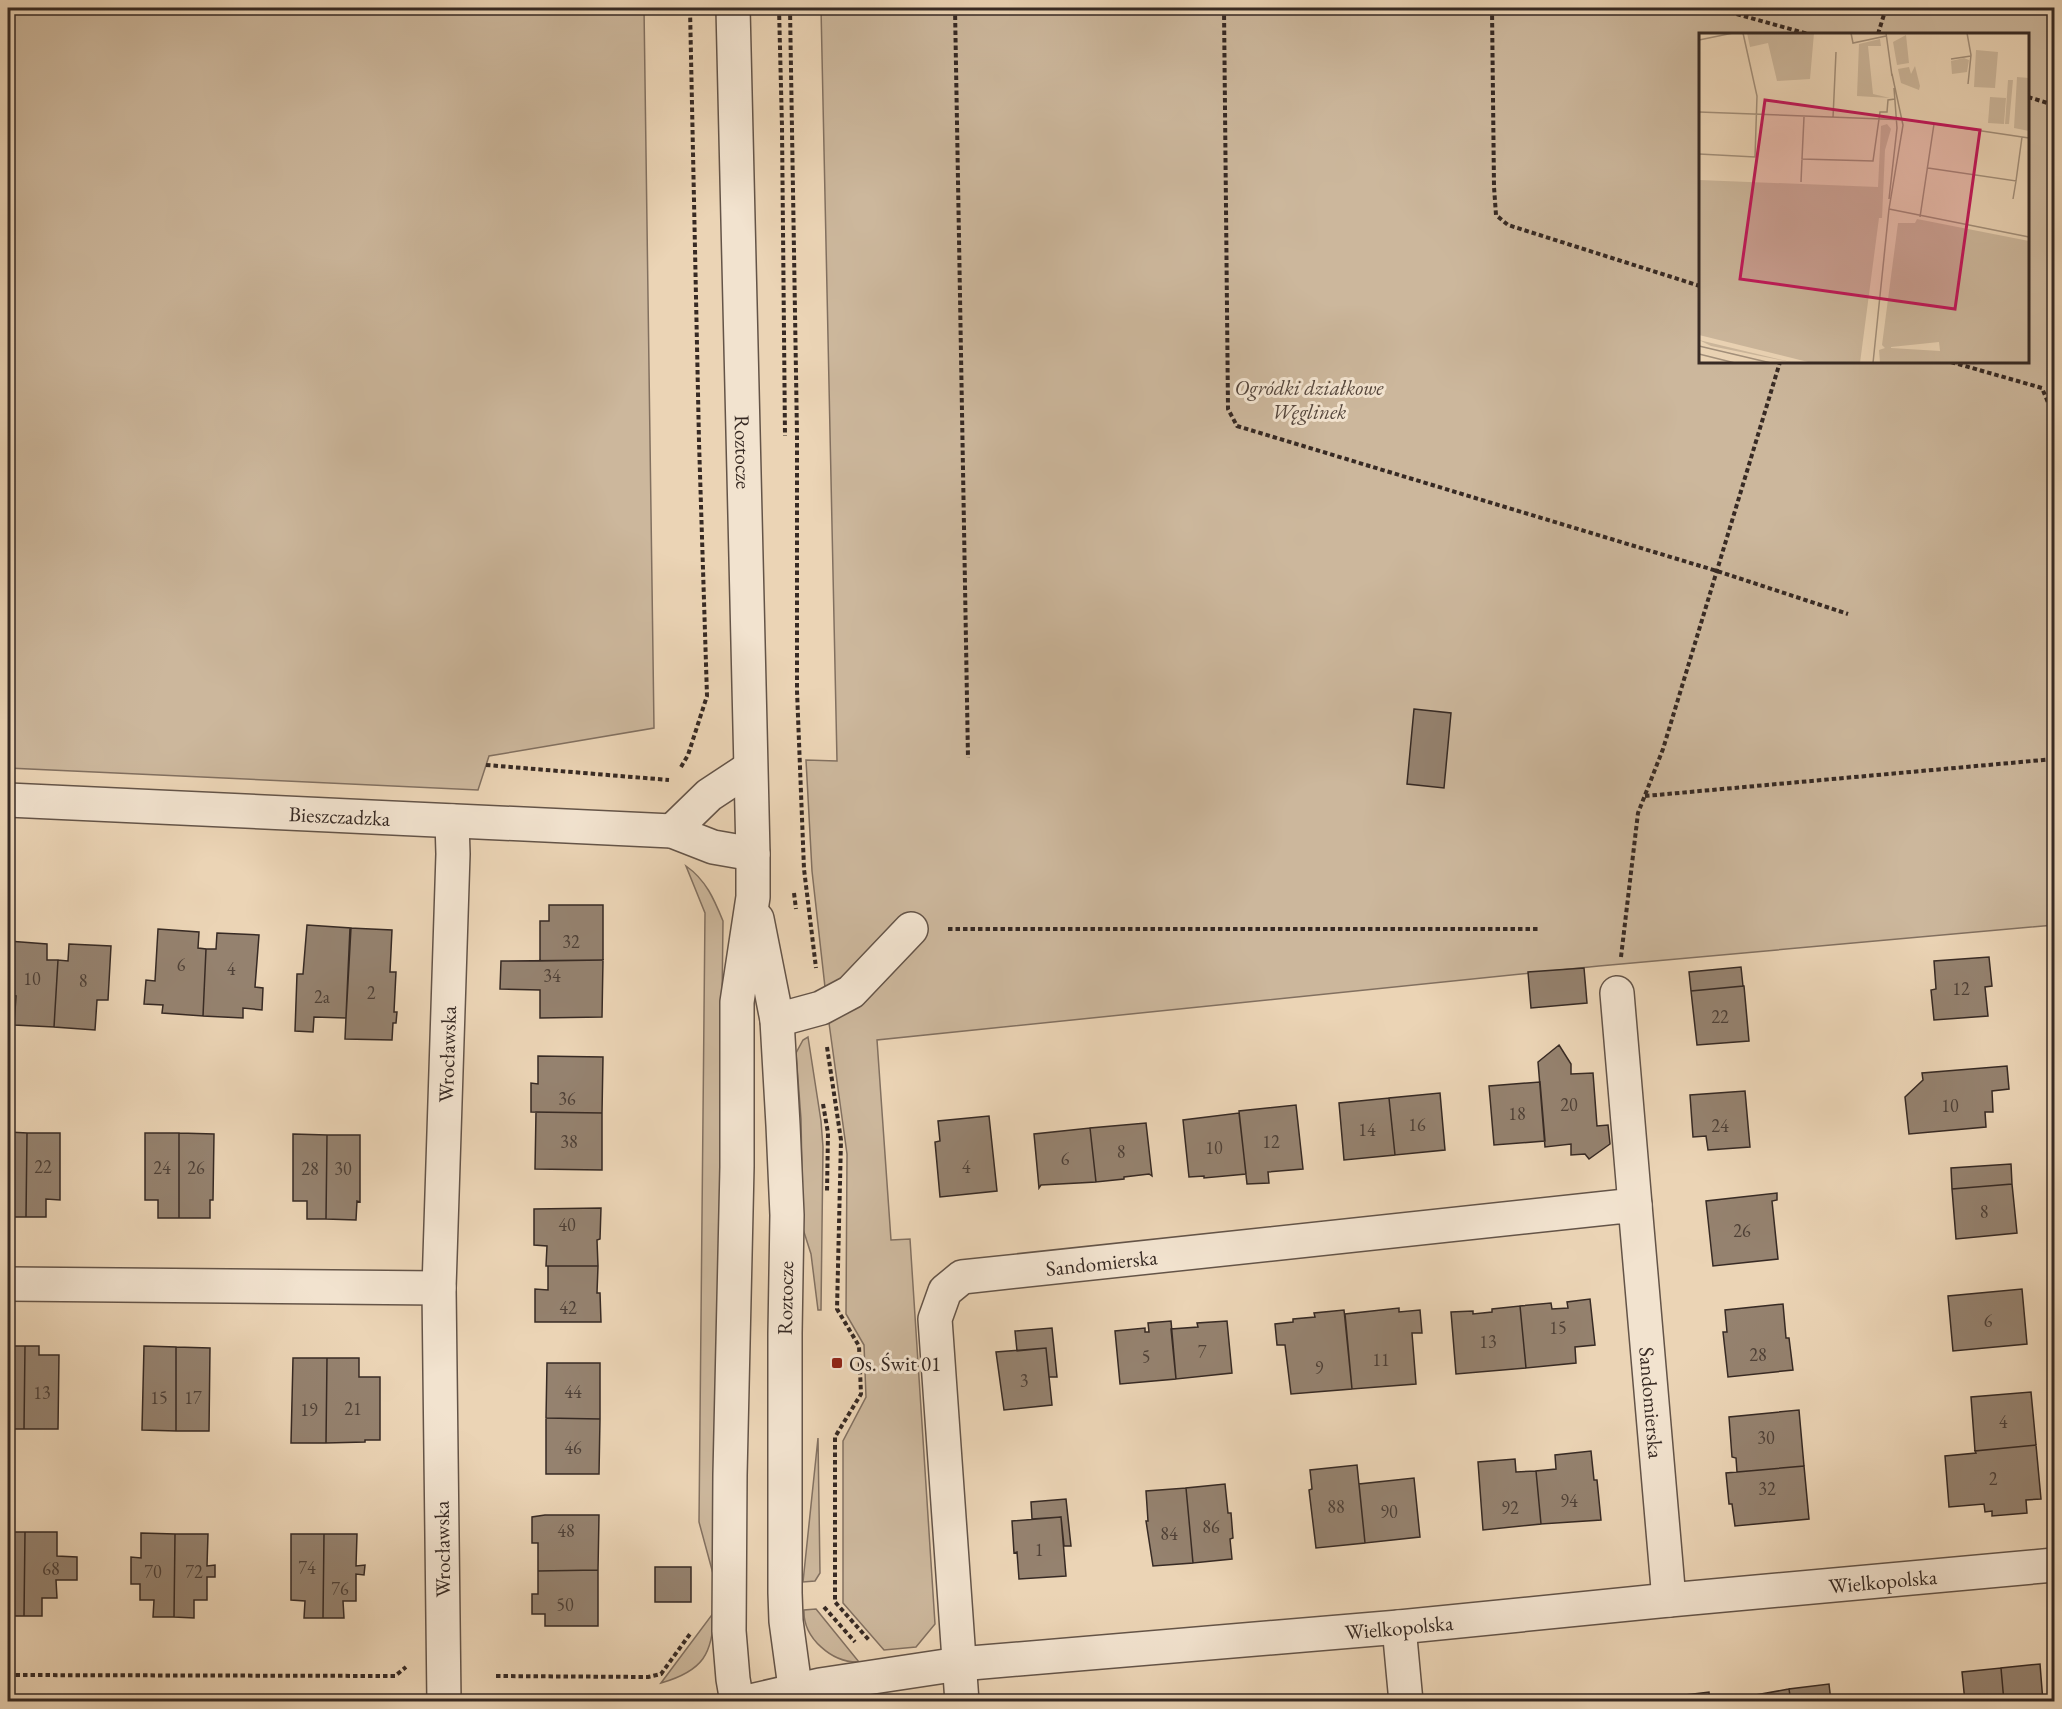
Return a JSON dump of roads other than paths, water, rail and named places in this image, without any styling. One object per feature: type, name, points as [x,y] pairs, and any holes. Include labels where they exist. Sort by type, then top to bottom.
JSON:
[{"type":"street","name":"Roztocze","points":[[733,8],[753,854],[753,897],[737,1002],[737,1167],[729,1622],[737,1701]]},
{"type":"street","points":[[672,831],[709,795],[750,768]]},
{"type":"street","name":"Bieszczadzka","points":[[8,800],[672,831],[713,847],[753,854]]},
{"type":"street","name":"Wrocławska","points":[[444,1701],[439,1288],[453,854],[452,821]]},
{"type":"street","name":"Roztocze","points":[[753,897],[777,1020],[787,1215],[785,1593],[786,1621],[797,1696]]},
{"type":"street","points":[[777,1020],[820,1008],[851,992],[911,929]]},
{"type":"street","name":"Sandomierska","points":[[1617,993],[1669,1600]]},
{"type":"street","name":"Sandomierska","points":[[962,1701],[935,1319],[945,1292],[962,1277],[1635,1205]]},
{"type":"street","points":[[8,1284],[439,1288]]},
{"type":"street","name":"Wielkopolska","points":[[746,1701],[797,1696],[820,1685],[959,1664],[1399,1627],[2055,1565]]},
{"type":"street","points":[[1399,1627],[1406,1701]]},
{"type":"place","name":"Os. Świt 01","points":[[837,1363]]},
{"type":"park label","name":"Ogródki działkowe Węglinek","points":[[1309,399]]}]
